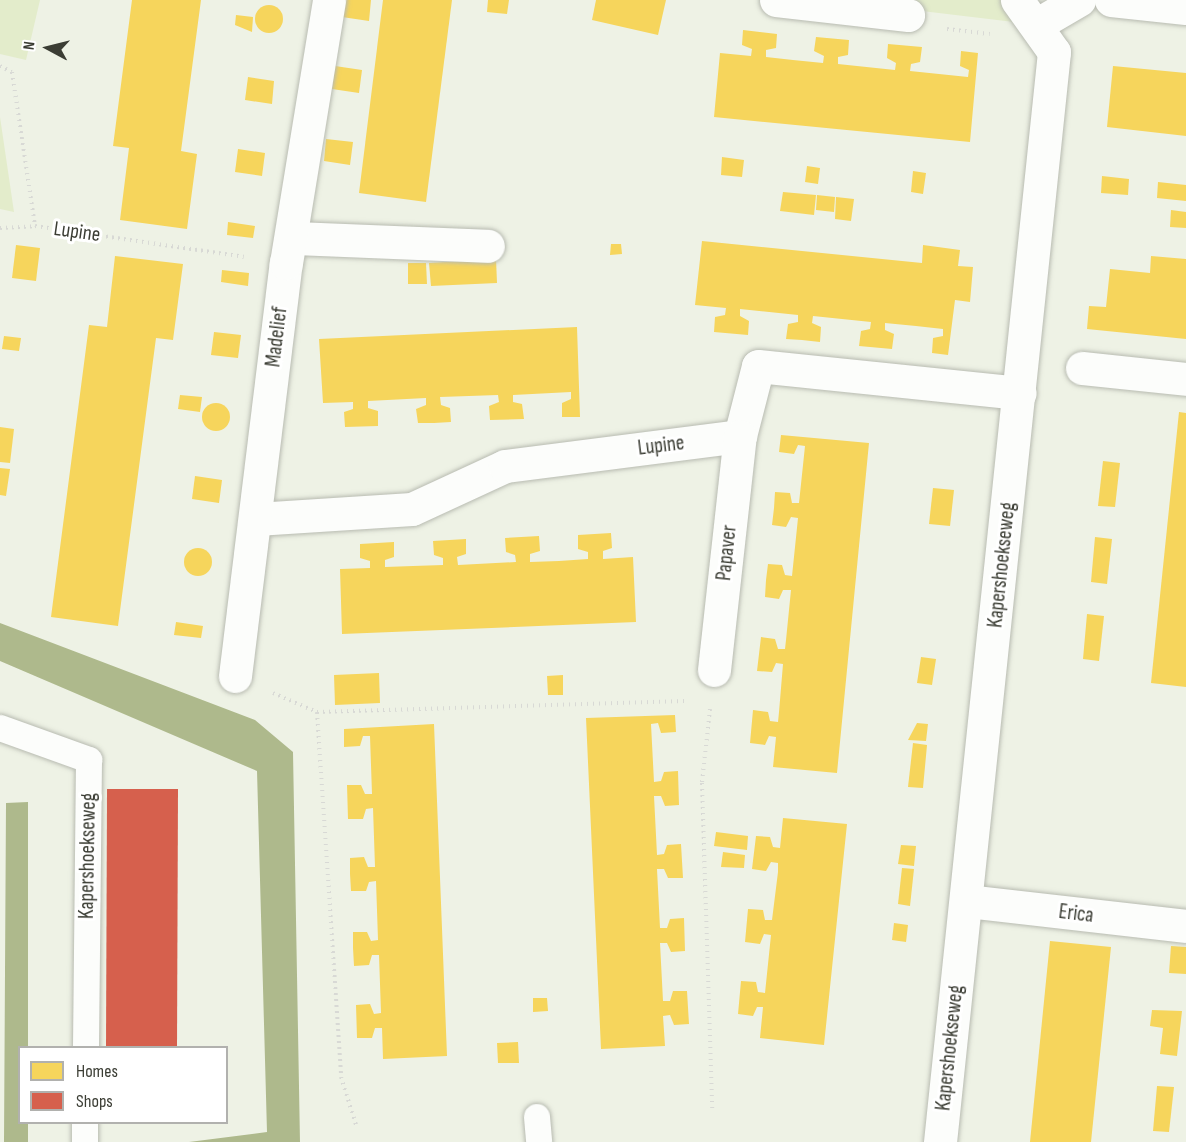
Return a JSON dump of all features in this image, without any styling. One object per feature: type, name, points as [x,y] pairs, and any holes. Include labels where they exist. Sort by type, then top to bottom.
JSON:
[{"type":"street","name":"Madelief","points":[[235,676],[290,251],[329,0]]},
{"type":"street","points":[[776,0],[908,15]]},
{"type":"street","points":[[1026,13],[1079,0]]},
{"type":"street","points":[[1112,0],[1186,8]]},
{"type":"street","name":"Kapershoekseweg","points":[[940,1142],[1054,52],[1026,13]]},
{"type":"street","points":[[290,251],[488,246]]},
{"type":"street","points":[[740,436],[758,366],[1020,393]]},
{"type":"street","points":[[1082,368],[1186,378]]},
{"type":"street","name":"Lupine","points":[[256,519],[412,509],[505,466],[740,436]]},
{"type":"street","name":"Papaver","points":[[713,685],[740,436]]},
{"type":"street","name":"Erica","points":[[967,901],[1186,926]]},
{"type":"lane","name":"Kapershoekseweg","points":[[0,728],[89,760],[86,1046]]},
{"type":"lane","points":[[85,1124],[85,1142]]},
{"type":"path","points":[[908,15],[923,27],[1012,37],[1026,13]]},
{"type":"path","name":"Lupine","points":[[0,66],[12,72],[35,226],[290,251]]},
{"type":"path","points":[[0,228],[35,226]]},
{"type":"path","points":[[235,676],[317,712],[713,685],[702,783],[712,1109]]},
{"type":"path","points":[[317,712],[341,1077],[356,1125]]},
{"type":"shaded area","points":[[0,0],[40,0],[26,60],[0,54]]},
{"type":"shaded area","points":[[916,0],[1008,0],[1022,23],[922,11]]},
{"type":"shaded area","points":[[0,117],[14,212],[0,209]]},
{"type":"shaded area","points":[[0,623],[255,720],[293,752],[300,1142],[189,1142],[267,1132],[257,771],[0,661]]},
{"type":"shaded area","points":[[28,802],[28,1046],[18,1046],[18,1124],[28,1124],[28,1142],[4,1142],[6,803]]},
{"type":"building: Homes","points":[[132,0],[201,0],[181,151],[197,154],[187,229],[120,220],[129,148],[113,146]]},
{"type":"building: Homes","points":[[344,0],[371,0],[369,21],[342,17]]},
{"type":"building: Homes","points":[[383,0],[452,0],[426,202],[359,193]]},
{"type":"building: Homes","points":[[488,0],[509,0],[507,14],[487,12]]},
{"type":"building: Homes","points":[[596,0],[666,0],[658,35],[592,20]]},
{"type":"building: Homes","points":[[269,5],[279,9],[283,19],[279,29],[269,33],[259,29],[255,19],[259,9]]},
{"type":"building: Homes","points":[[236,15],[253,17],[252,32],[235,25]]},
{"type":"building: Homes","points":[[743,30],[777,34],[776,48],[766,50],[766,57],[823,63],[824,56],[814,51],[816,37],[849,40],[848,55],[838,57],[838,64],[895,70],[896,63],[887,58],[888,44],[922,47],[920,62],[911,64],[910,71],[968,77],[969,70],[960,66],[961,51],[978,53],[970,142],[714,117],[720,53],[751,56],[752,49],[742,45]]},
{"type":"building: Homes","points":[[335,66],[362,70],[359,93],[332,89]]},
{"type":"building: Homes","points":[[1113,66],[1186,73],[1186,136],[1107,127]]},
{"type":"building: Homes","points":[[248,77],[274,81],[272,104],[245,100]]},
{"type":"building: Homes","points":[[326,139],[353,142],[350,165],[324,161]]},
{"type":"building: Homes","points":[[238,149],[265,153],[262,176],[235,172]]},
{"type":"building: Homes","points":[[722,157],[744,160],[742,177],[721,175]]},
{"type":"building: Homes","points":[[807,166],[820,168],[818,184],[805,182]]},
{"type":"building: Homes","points":[[913,171],[926,173],[923,194],[911,192]]},
{"type":"building: Homes","points":[[1102,176],[1129,179],[1128,195],[1101,193]]},
{"type":"building: Homes","points":[[1158,182],[1186,185],[1186,201],[1157,198]]},
{"type":"building: Homes","points":[[783,192],[816,195],[814,215],[780,211]]},
{"type":"building: Homes","points":[[817,195],[835,197],[834,212],[816,210]]},
{"type":"building: Homes","points":[[836,197],[854,199],[851,221],[835,219]]},
{"type":"building: Homes","points":[[1171,210],[1186,212],[1186,228],[1170,227]]},
{"type":"building: Homes","points":[[228,222],[255,226],[253,238],[227,235]]},
{"type":"building: Homes","points":[[702,241],[922,263],[923,245],[960,250],[958,266],[973,267],[970,302],[955,300],[948,355],[932,353],[933,338],[943,336],[943,329],[916,326],[885,323],[885,330],[894,334],[892,349],[859,346],[861,331],[870,329],[871,322],[813,316],[812,323],[821,327],[820,342],[786,339],[788,324],[798,322],[798,315],[740,309],[740,316],[749,321],[748,335],[714,332],[715,317],[725,315],[726,308],[695,305]]},
{"type":"building: Homes","points":[[611,244],[621,244],[622,254],[610,255]]},
{"type":"building: Homes","points":[[16,245],[40,248],[36,281],[12,278]]},
{"type":"building: Homes","points":[[115,256],[183,264],[173,340],[156,338],[118,626],[51,617],[89,325],[107,327]]},
{"type":"building: Homes","points":[[1151,256],[1186,259],[1186,339],[1087,329],[1089,306],[1106,307],[1110,269],[1150,273]]},
{"type":"building: Homes","points":[[496,259],[497,283],[431,286],[429,263]]},
{"type":"building: Homes","points":[[408,263],[426,263],[427,284],[408,284]]},
{"type":"building: Homes","points":[[222,270],[249,273],[248,286],[221,282]]},
{"type":"building: Homes","points":[[577,327],[580,417],[562,417],[562,403],[571,399],[571,392],[513,395],[513,402],[522,404],[524,419],[490,420],[489,406],[499,402],[498,395],[440,397],[441,405],[450,408],[451,422],[434,423],[418,423],[416,409],[426,405],[426,398],[368,401],[368,408],[378,411],[378,426],[345,427],[344,412],[353,409],[353,402],[323,403],[319,339]]},
{"type":"building: Homes","points":[[214,332],[241,335],[238,358],[211,355]]},
{"type":"building: Homes","points":[[4,336],[21,338],[19,351],[2,349]]},
{"type":"building: Homes","points":[[180,395],[202,397],[200,412],[178,409]]},
{"type":"building: Homes","points":[[216,403],[226,407],[230,417],[226,427],[216,431],[206,427],[202,417],[206,407]]},
{"type":"building: Homes","points":[[1179,412],[1186,413],[1186,687],[1151,683]]},
{"type":"building: Homes","points":[[0,427],[14,429],[10,463],[0,462]]},
{"type":"building: Homes","points":[[781,435],[869,443],[837,773],[773,767],[776,737],[769,736],[765,745],[750,743],[753,710],[768,712],[770,721],[778,722],[783,664],[776,663],[772,672],[757,671],[761,637],[775,639],[778,649],[785,649],[791,590],[783,590],[779,599],[765,597],[766,580],[768,564],[782,565],[785,575],[792,576],[798,518],[791,517],[786,527],[772,525],[775,492],[790,493],[792,503],[799,503],[805,446],[798,445],[794,454],[779,452]]},
{"type":"building: Homes","points":[[1103,461],[1120,463],[1115,507],[1098,506]]},
{"type":"building: Homes","points":[[0,468],[10,469],[6,496],[0,495]]},
{"type":"building: Homes","points":[[195,476],[222,480],[219,503],[192,499]]},
{"type":"building: Homes","points":[[933,488],[954,490],[950,526],[929,524]]},
{"type":"building: Homes","points":[[611,533],[612,548],[603,551],[603,559],[633,557],[636,622],[342,634],[340,569],[370,568],[370,561],[360,558],[360,544],[394,542],[394,557],[385,560],[385,567],[443,565],[443,558],[434,555],[433,541],[466,539],[466,554],[457,557],[458,565],[516,562],[515,555],[506,552],[505,538],[539,536],[540,551],[530,554],[530,562],[559,561],[588,559],[588,552],[578,549],[578,535]]},
{"type":"building: Homes","points":[[1095,537],[1112,539],[1107,584],[1091,582]]},
{"type":"building: Homes","points":[[198,548],[208,552],[212,562],[208,572],[198,576],[188,572],[184,562],[188,552]]},
{"type":"building: Homes","points":[[1087,614],[1104,616],[1099,661],[1083,659]]},
{"type":"building: Homes","points":[[176,622],[203,626],[201,638],[174,635]]},
{"type":"building: Homes","points":[[921,657],[936,659],[932,685],[917,683]]},
{"type":"building: Homes","points":[[379,673],[380,703],[335,705],[334,675]]},
{"type":"building: Homes","points":[[563,675],[563,695],[548,695],[547,676]]},
{"type":"building: Homes","points":[[675,715],[676,732],[661,733],[658,723],[651,724],[654,782],[661,781],[664,772],[678,771],[679,805],[665,806],[661,796],[654,796],[657,855],[664,854],[667,845],[681,844],[683,878],[668,878],[664,869],[657,869],[660,928],[667,928],[670,919],[684,918],[685,951],[671,952],[667,943],[660,943],[663,1001],[670,1001],[673,991],[687,991],[689,1024],[674,1025],[670,1015],[663,1016],[665,1046],[601,1049],[586,718]]},
{"type":"building: Homes","points":[[917,723],[928,724],[926,741],[908,740]]},
{"type":"building: Homes","points":[[434,724],[447,1056],[383,1059],[382,1028],[375,1028],[372,1038],[357,1038],[356,1005],[370,1004],[374,1014],[381,1013],[379,955],[372,955],[369,965],[354,966],[353,948],[353,932],[367,932],[371,941],[378,940],[376,881],[369,882],[366,891],[351,891],[350,874],[350,858],[364,857],[368,867],[375,867],[373,808],[366,809],[363,819],[348,819],[347,785],[361,785],[365,794],[372,794],[370,736],[363,736],[360,746],[344,747],[344,729]]},
{"type":"building: Homes","points":[[913,743],[927,745],[923,788],[908,787]]},
{"type":"building: Homes","points":[[783,818],[847,824],[824,1045],[760,1038],[763,1007],[757,1007],[753,1016],[738,1014],[741,981],[756,982],[758,992],[765,993],[771,935],[764,934],[760,944],[745,942],[748,909],[763,910],[765,920],[772,920],[778,872],[778,863],[771,862],[766,871],[752,869],[756,836],[770,837],[773,847],[780,848]]},
{"type":"building: Homes","points":[[716,832],[748,836],[747,850],[714,846]]},
{"type":"building: Homes","points":[[901,845],[916,846],[914,866],[898,864]]},
{"type":"building: Homes","points":[[723,852],[745,855],[744,868],[721,867]]},
{"type":"building: Homes","points":[[902,868],[914,869],[910,906],[898,904]]},
{"type":"building: Homes","points":[[894,923],[908,925],[906,942],[892,940]]},
{"type":"building: Homes","points":[[1050,941],[1111,947],[1091,1142],[1030,1142]]},
{"type":"building: Homes","points":[[1171,946],[1186,947],[1186,974],[1169,973]]},
{"type":"building: Homes","points":[[533,998],[547,998],[548,1011],[533,1012]]},
{"type":"building: Homes","points":[[1152,1010],[1182,1011],[1177,1056],[1160,1054],[1163,1028],[1150,1026]]},
{"type":"building: Homes","points":[[518,1042],[519,1063],[498,1063],[497,1043]]},
{"type":"building: Homes","points":[[1157,1086],[1174,1087],[1169,1132],[1153,1131]]},
{"type":"building: Shops","points":[[107,789],[178,789],[177,1046],[106,1046]]}]
